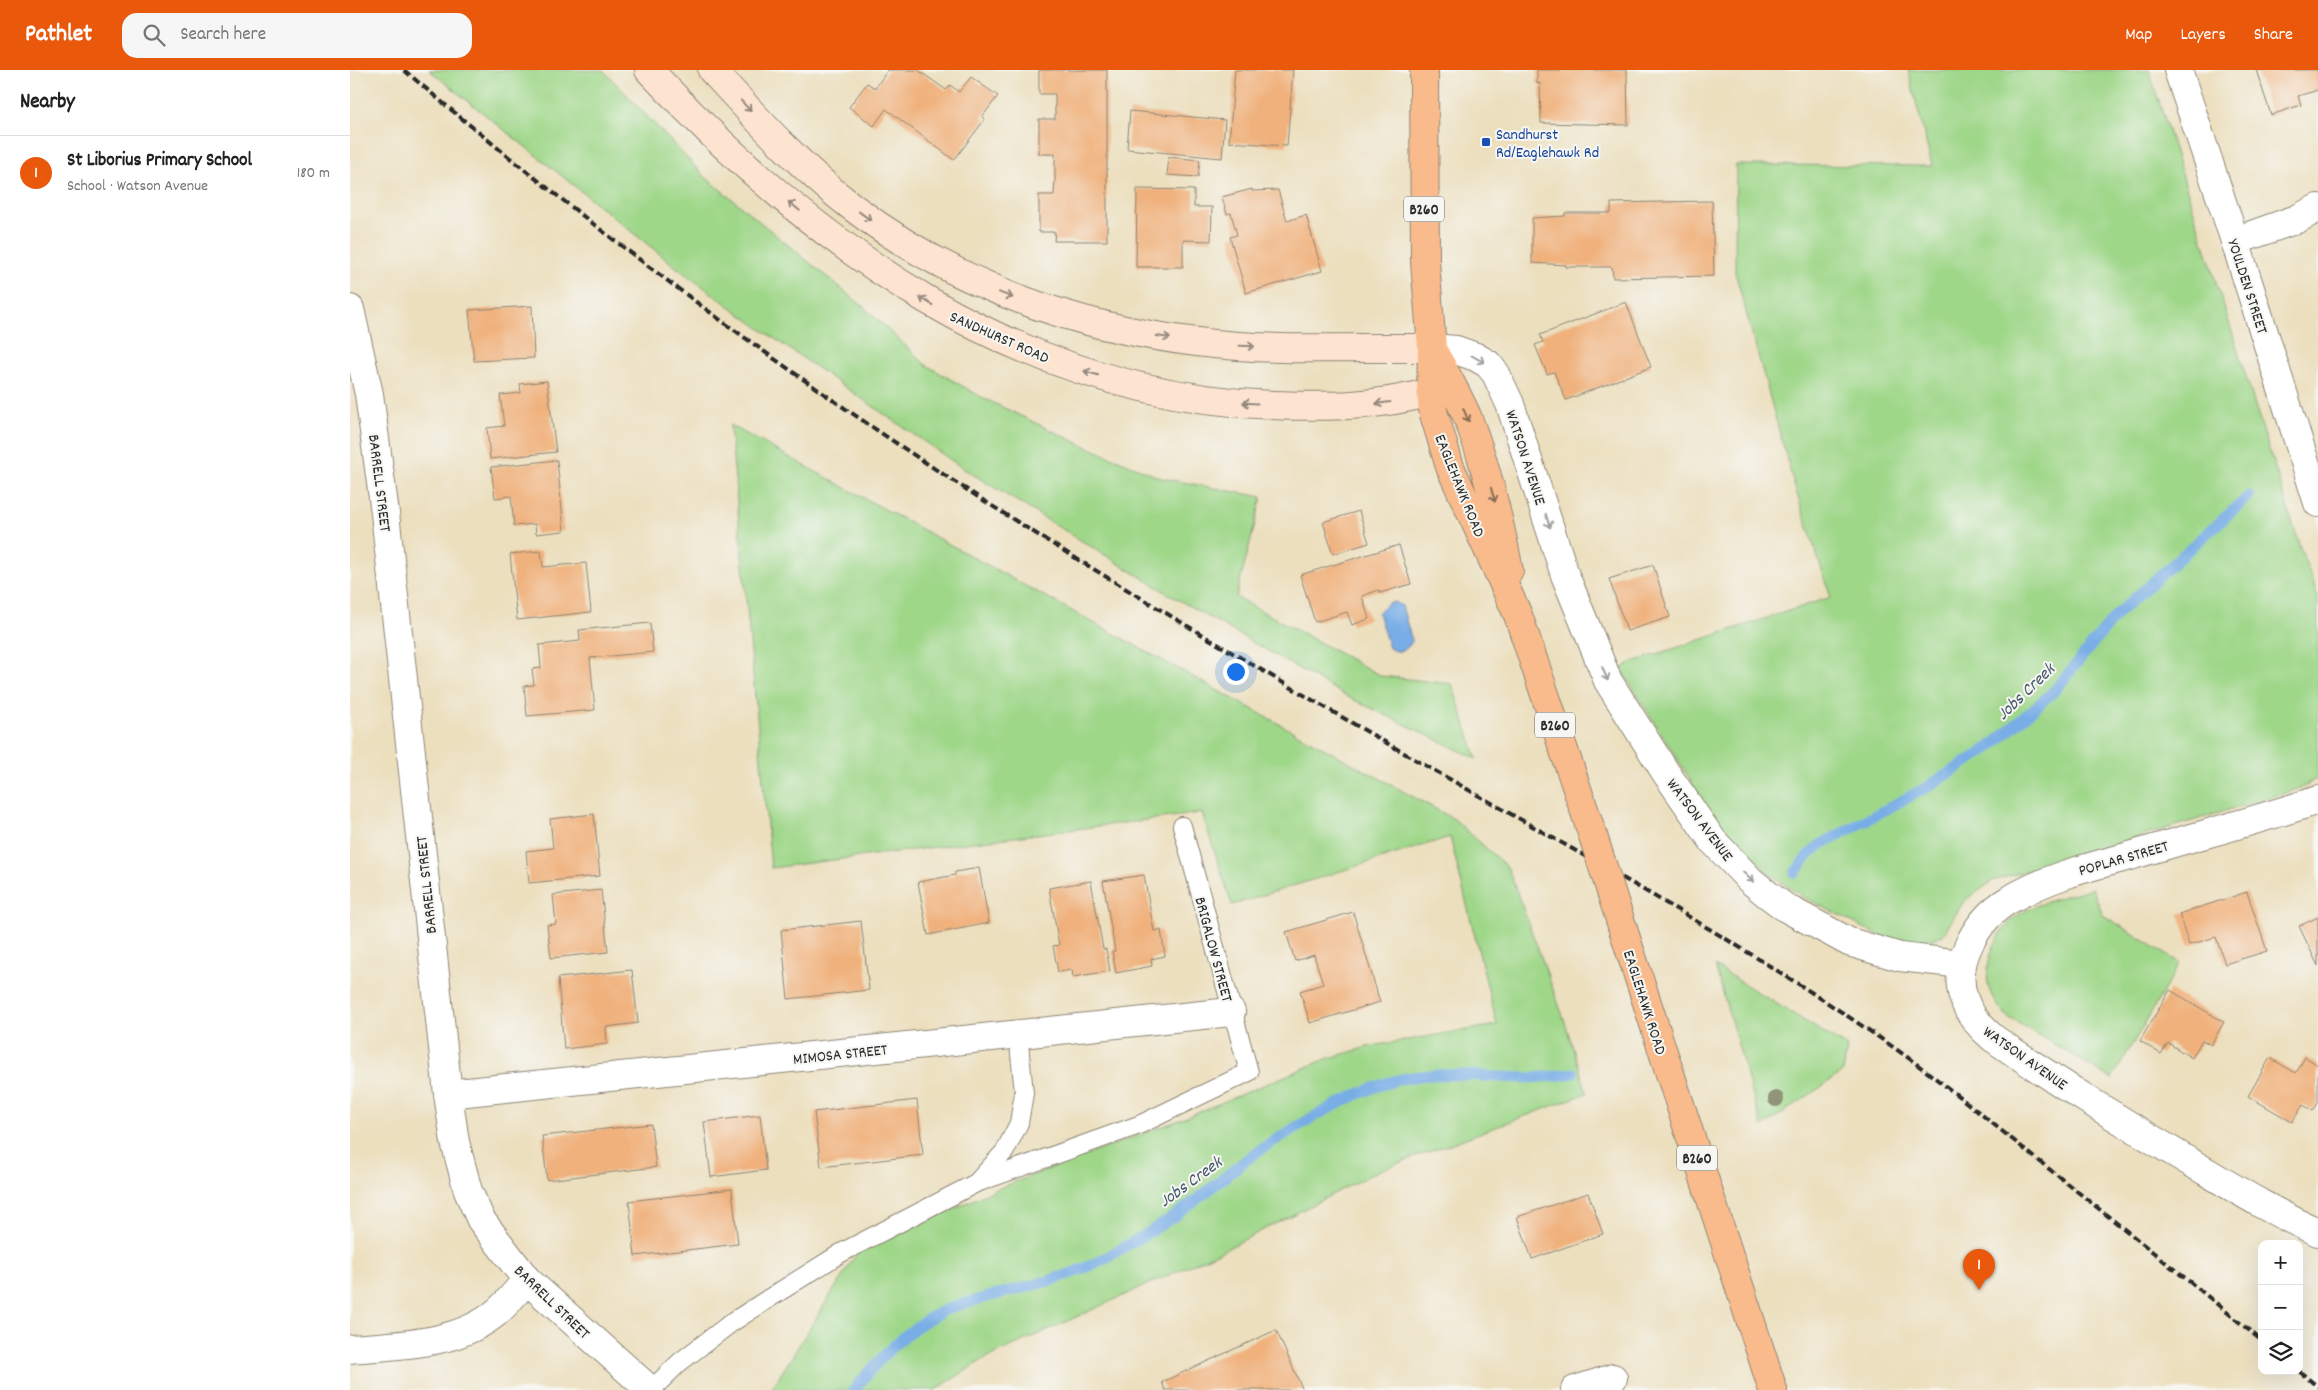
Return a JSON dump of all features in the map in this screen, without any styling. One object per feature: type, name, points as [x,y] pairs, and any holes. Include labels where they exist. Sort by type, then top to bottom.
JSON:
[{"type":"main road","name":"SANDHURST ROAD","points":[[649,70],[747,166],[866,262],[958,319],[1042,356],[1118,382],[1232,402],[1347,406],[1398,401],[1440,388]]},
{"type":"main road","points":[[712,70],[789,150],[850,205],[892,236],[933,261],[1003,294],[1077,319],[1119,329],[1198,342],[1252,346],[1432,348]]},
{"type":"main road","name":"EAGLEHAWK ROAD","points":[[1424,70],[1425,262],[1432,348],[1440,388],[1438,431],[1450,467],[1518,614],[1593,836],[1772,1390]]},
{"type":"street","name":"YOULDEN STREET","points":[[2178,70],[2235,241],[2318,503]]},
{"type":"street","points":[[2235,241],[2297,219],[2318,208]]},
{"type":"street","name":"BARRELL STREET","points":[[350,309],[369,394],[385,513],[448,1094],[455,1142],[471,1198],[481,1220],[527,1280],[650,1390]]},
{"type":"street","name":"WATSON AVENUE","points":[[1432,348],[1456,350],[1476,357],[1488,364],[1496,374],[1510,404],[1565,575],[1608,681],[1655,757],[1713,841],[1750,880],[1786,908],[1849,942],[1900,957],[1962,964],[1961,987],[1967,1008],[1978,1024],[1993,1038],[2148,1137],[2292,1221],[2318,1232]]},
{"type":"street","name":"POPLAR STREET","points":[[1962,964],[1974,935],[1993,912],[2008,900],[2048,881],[2318,800]]},
{"type":"street","name":"MIMOSA STREET","points":[[448,1094],[1231,1012]]},
{"type":"street","points":[[350,1349],[400,1345],[445,1337],[473,1328],[497,1313],[527,1280]]},
{"type":"street","points":[[1575,1390],[1613,1378]]},
{"type":"lane","name":"BRIGALOW STREET","points":[[976,1183],[1139,1125],[1249,1072],[1231,1012],[1182,826]]},
{"type":"lane","points":[[650,1390],[680,1362],[731,1323],[771,1297],[841,1253],[976,1183],[1005,1151],[1019,1123],[1024,1093],[1018,1034]]},
{"type":"green space","points":[[429,70],[603,70],[704,176],[866,309],[926,365],[983,398],[1078,443],[1161,478],[1262,497],[1236,597],[1381,676],[1452,684],[1477,759],[1348,697],[1172,596],[964,469],[762,330],[676,267]]},
{"type":"green space","points":[[1908,70],[2149,70],[2301,550],[2318,596],[2318,778],[2298,789],[1993,881],[1964,901],[1943,935],[1918,944],[1888,940],[1803,897],[1768,873],[1742,844],[1716,821],[1621,669],[1630,663],[1831,597],[1795,488],[1735,272],[1736,165],[1932,166]]},
{"type":"green space","points":[[730,425],[1454,819],[1508,868],[1564,1019],[1587,1093],[1380,1170],[1228,1248],[986,1358],[935,1390],[771,1390],[857,1253],[999,1188],[1177,1121],[1326,1059],[1371,1046],[1497,1025],[1450,837],[1232,905],[1202,813],[771,868]]},
{"type":"green space","points":[[2092,888],[2103,915],[2180,963],[2112,1079],[2008,1017],[1992,996],[1987,978],[1990,957],[1994,946],[2012,920],[2036,906]]},
{"type":"green space","points":[[1715,966],[1847,1047],[1843,1072],[1762,1127]]},
{"type":"water","points":[[1395,602],[1402,606],[1412,641],[1408,647],[1399,651],[1389,648],[1378,613],[1388,603]]},
{"type":"building","points":[[888,70],[918,70],[946,90],[950,85],[959,92],[971,77],[998,96],[982,117],[985,119],[954,160],[886,109],[874,126],[849,107],[867,83],[875,88]]},
{"type":"building","points":[[1039,70],[1107,70],[1107,241],[1054,241],[1055,232],[1039,232],[1039,195],[1054,195],[1055,154],[1039,154],[1039,119],[1055,119],[1055,94],[1039,94]]},
{"type":"building","points":[[1235,70],[1293,70],[1287,146],[1229,142]]},
{"type":"building","points":[[1537,70],[1627,70],[1628,125],[1541,123],[1540,83],[1537,84]]},
{"type":"building","points":[[2256,70],[2318,70],[2318,90],[2298,96],[2301,105],[2271,115]]},
{"type":"building","points":[[1130,111],[1225,120],[1222,158],[1127,149]]},
{"type":"building","points":[[1169,157],[1200,160],[1198,177],[1167,175]]},
{"type":"building","points":[[1137,189],[1194,190],[1194,207],[1212,207],[1211,241],[1183,240],[1183,267],[1136,267]]},
{"type":"building","points":[[1252,189],[1252,191],[1278,190],[1287,221],[1306,215],[1322,271],[1246,293],[1230,237],[1237,235],[1231,213],[1227,214],[1222,197]]},
{"type":"building","points":[[1712,201],[1714,276],[1613,278],[1612,267],[1566,267],[1566,265],[1532,263],[1532,218],[1565,216],[1565,213],[1611,213],[1611,203]]},
{"type":"building","points":[[1626,302],[1651,367],[1566,400],[1554,372],[1547,374],[1535,345],[1543,342],[1540,335]]},
{"type":"building","points":[[532,306],[534,358],[474,361],[469,310]]},
{"type":"building","points":[[547,381],[556,452],[490,459],[487,428],[504,426],[500,395],[521,393],[520,384]]},
{"type":"building","points":[[557,460],[564,531],[536,534],[535,524],[514,526],[511,496],[495,498],[491,467]]},
{"type":"building","points":[[1359,511],[1369,543],[1333,554],[1323,522]]},
{"type":"building","points":[[1399,545],[1411,584],[1380,593],[1379,590],[1362,596],[1369,619],[1352,625],[1347,612],[1315,622],[1300,575]]},
{"type":"building","points":[[541,551],[543,567],[586,563],[591,612],[517,620],[510,554]]},
{"type":"building","points":[[1653,565],[1670,617],[1627,631],[1609,579]]},
{"type":"building","points":[[650,623],[653,652],[590,658],[595,710],[527,716],[524,686],[534,685],[532,669],[541,668],[539,645],[580,641],[579,630]]},
{"type":"building","points":[[594,814],[600,876],[529,883],[526,851],[553,848],[550,819]]},
{"type":"building","points":[[979,868],[989,923],[928,935],[918,882]]},
{"type":"building","points":[[1144,875],[1154,931],[1161,930],[1165,956],[1151,959],[1152,966],[1116,973],[1112,951],[1115,951],[1103,881]]},
{"type":"building","points":[[1091,881],[1103,949],[1106,949],[1110,971],[1073,977],[1072,970],[1058,972],[1053,946],[1059,945],[1049,888]]},
{"type":"building","points":[[601,890],[608,952],[551,958],[547,925],[556,924],[553,895]]},
{"type":"building","points":[[2247,892],[2267,951],[2225,964],[2216,937],[2189,945],[2179,914]]},
{"type":"building","points":[[1353,912],[1380,1002],[1310,1023],[1300,991],[1323,984],[1314,955],[1295,961],[1286,932]]},
{"type":"building","points":[[2318,917],[2318,966],[2299,926]]},
{"type":"building","points":[[861,921],[869,990],[788,999],[781,930]]},
{"type":"building","points":[[632,970],[638,1023],[606,1027],[607,1044],[564,1049],[558,978]]},
{"type":"building","points":[[2170,990],[2224,1022],[2211,1045],[2202,1040],[2192,1058],[2168,1043],[2161,1054],[2140,1041]]},
{"type":"building","points":[[2305,1057],[2318,1065],[2318,1103],[2313,1111],[2303,1105],[2292,1122],[2248,1096],[2270,1058],[2296,1073]]},
{"type":"building","points":[[917,1100],[923,1155],[821,1167],[814,1112]]},
{"type":"building","points":[[760,1115],[766,1170],[711,1177],[704,1122]]},
{"type":"building","points":[[651,1124],[656,1167],[547,1180],[542,1136]]},
{"type":"building","points":[[732,1189],[738,1244],[635,1256],[629,1201]]},
{"type":"building","points":[[1588,1193],[1603,1234],[1532,1259],[1517,1217]]},
{"type":"building","points":[[1276,1330],[1303,1390],[1165,1390],[1162,1382]]},
{"type":"waterway","name":"Jobs Creek","points":[[1795,873],[1806,858],[1820,845],[1929,786],[1990,747],[2055,690],[2117,614],[2249,496]]},
{"type":"waterway","name":"Jobs Creek","points":[[854,1390],[893,1346],[928,1319],[957,1306],[1078,1271],[1107,1257],[1177,1214],[1254,1154],[1301,1124],[1354,1096],[1387,1083],[1410,1077],[1457,1075],[1527,1078],[1573,1073]]},
{"type":"railway","points":[[404,70],[566,203],[649,267],[819,390],[993,507],[1162,611],[1323,706],[1704,926],[1764,962],[1880,1038],[1958,1096],[2258,1338]]},
{"type":"railway","points":[[2303,1374],[2318,1387]]},
{"type":"place","name":"Sandhurst Rd/Eaglehawk Rd","points":[[1486,142]]},
{"type":"place","name":"St Liborius Primary School","points":[[1979,1290]]}]
